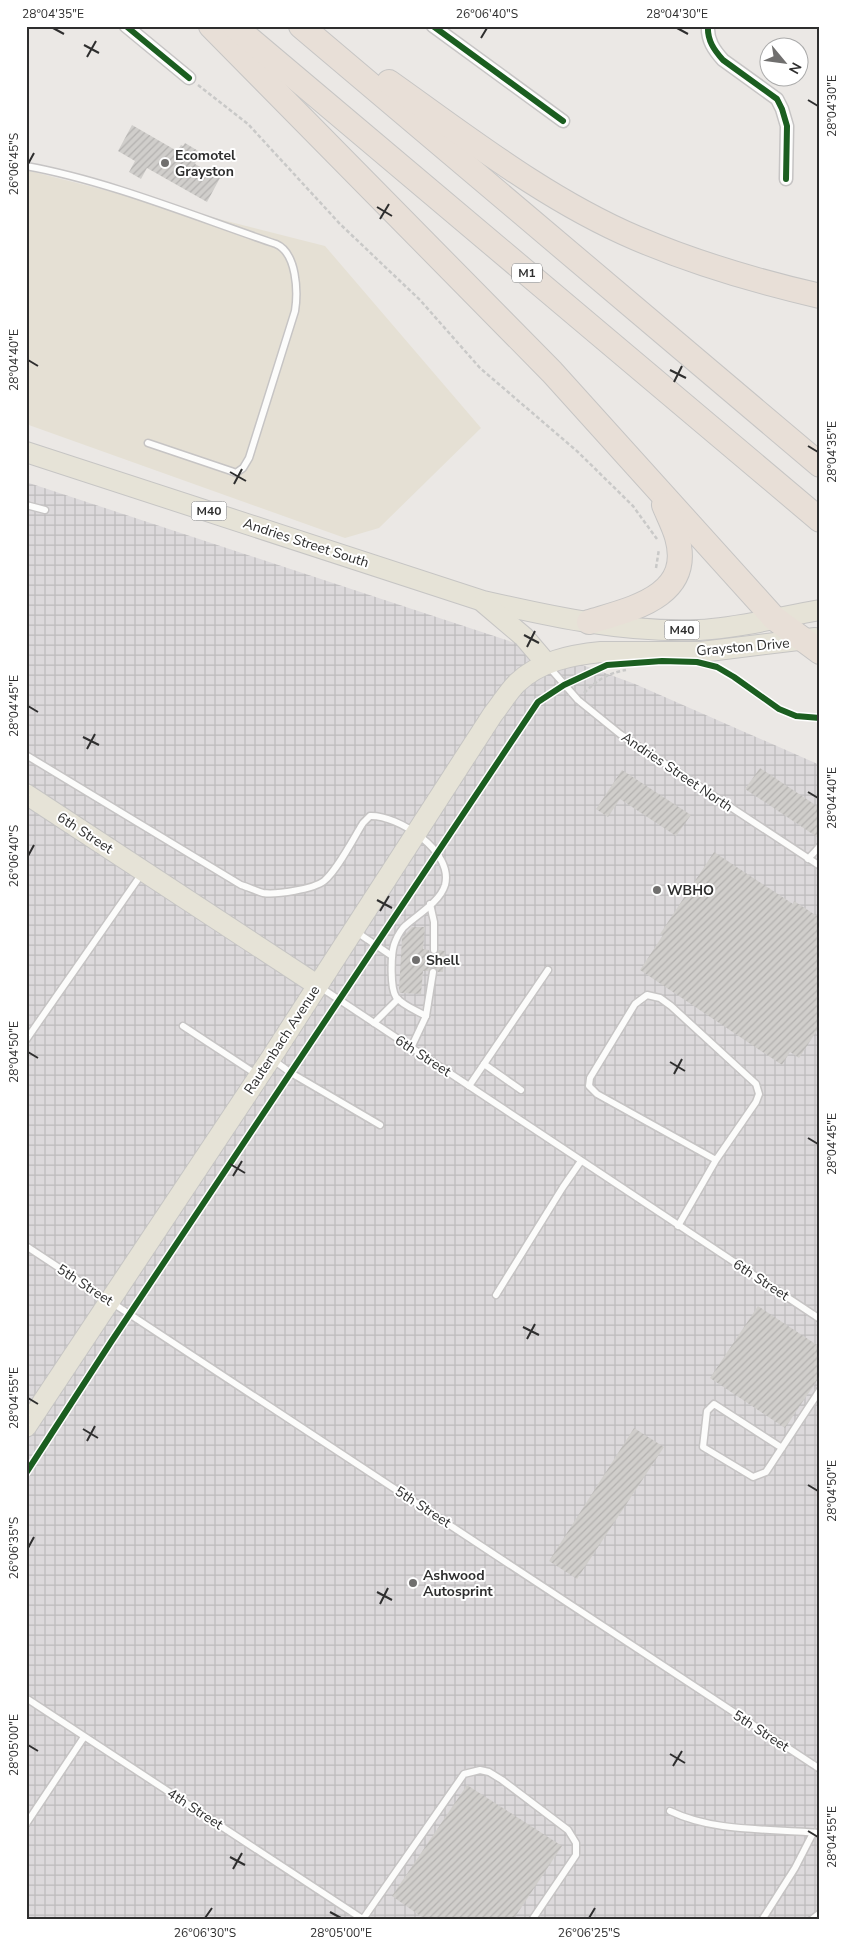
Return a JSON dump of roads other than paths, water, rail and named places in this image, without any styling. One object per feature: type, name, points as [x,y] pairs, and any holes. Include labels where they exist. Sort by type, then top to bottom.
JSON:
[{"type":"highway","points":[[210,26],[552,372],[774,618],[814,643]]},
{"type":"highway","name":"M1","points":[[234,26],[820,520]]},
{"type":"highway","points":[[302,26],[820,465]]},
{"type":"highway","points":[[310,26],[531,182],[566,202],[634,237],[703,265],[754,281],[820,296]]},
{"type":"highway","points":[[589,622],[648,603],[668,588],[673,580],[679,559],[679,546],[674,527],[654,483]]},
{"type":"main road","name":"Andries Street South","points":[[26,452],[483,601],[544,615],[589,622]]},
{"type":"main road","points":[[483,601],[524,637],[547,664]]},
{"type":"main road","name":"Grayston Drive","points":[[589,622],[638,628],[699,630],[820,610]]},
{"type":"main road","name":"Grayston Drive","points":[[547,664],[569,656],[601,652],[701,652],[814,643]]},
{"type":"main road","name":"Rautenbach Avenue","points":[[26,1427],[260,1076],[317,985],[508,695],[529,674],[547,664]]},
{"type":"main road","name":"6th Street","points":[[26,794],[317,985]]},
{"type":"street","points":[[126,26],[189,78]]},
{"type":"street","points":[[433,26],[563,121]]},
{"type":"street","points":[[708,26],[708,34],[716,52],[723,60],[777,99],[788,126],[786,179]]},
{"type":"lane","points":[[26,166],[111,188],[258,237],[282,246],[289,256],[296,296],[294,311],[249,458],[243,468],[236,473],[148,443]]},
{"type":"lane","points":[[26,505],[45,510]]},
{"type":"lane","name":"Andries Street North","points":[[547,664],[578,700],[620,734],[820,866]]},
{"type":"lane","points":[[26,755],[241,884],[263,893],[277,894],[323,882],[363,823],[370,816],[380,816],[416,833],[437,853],[443,863],[446,878],[442,890],[430,904],[404,927],[393,946],[392,956],[394,991],[398,999],[426,1016]]},
{"type":"lane","points":[[808,859],[820,846]]},
{"type":"lane","points":[[26,1040],[144,871]]},
{"type":"lane","points":[[430,904],[434,922],[434,950]]},
{"type":"lane","points":[[353,930],[392,956]]},
{"type":"lane","points":[[469,1086],[548,970]]},
{"type":"lane","points":[[411,1048],[426,1016],[433,972]]},
{"type":"lane","name":"6th Street","points":[[317,985],[820,1319]]},
{"type":"lane","points":[[678,1226],[716,1160],[756,1102],[759,1094],[756,1084],[671,1006],[660,998],[647,995],[635,1004],[590,1078],[589,1086],[597,1094],[716,1160]]},
{"type":"lane","points":[[374,1023],[398,999]]},
{"type":"lane","points":[[183,1026],[260,1076]]},
{"type":"lane","points":[[271,1058],[291,1073],[380,1124]]},
{"type":"lane","points":[[484,1064],[521,1090]]},
{"type":"lane","points":[[496,1294],[581,1161]]},
{"type":"lane","name":"5th Street","points":[[26,1246],[820,1769]]},
{"type":"lane","points":[[782,1448],[714,1404],[707,1411],[703,1447],[754,1477],[766,1472],[782,1448],[820,1390]]},
{"type":"lane","name":"4th Street","points":[[26,1698],[363,1920]]},
{"type":"lane","points":[[26,1824],[84,1736]]},
{"type":"lane","points":[[363,1920],[464,1774],[480,1770],[489,1772],[502,1780],[568,1830],[576,1843],[576,1855],[532,1920]]},
{"type":"lane","points":[[670,1811],[687,1819],[726,1826],[816,1833],[762,1920]]},
{"type":"lane","points":[[811,1920],[820,1912]]},
{"type":"place","name":"Ecomotel Grayston","points":[[165,163]]},
{"type":"place","name":"WBHO","points":[[657,890]]},
{"type":"place","name":"Shell","points":[[416,960]]},
{"type":"place","name":"Ashwood Autosprint","points":[[413,1583]]}]
